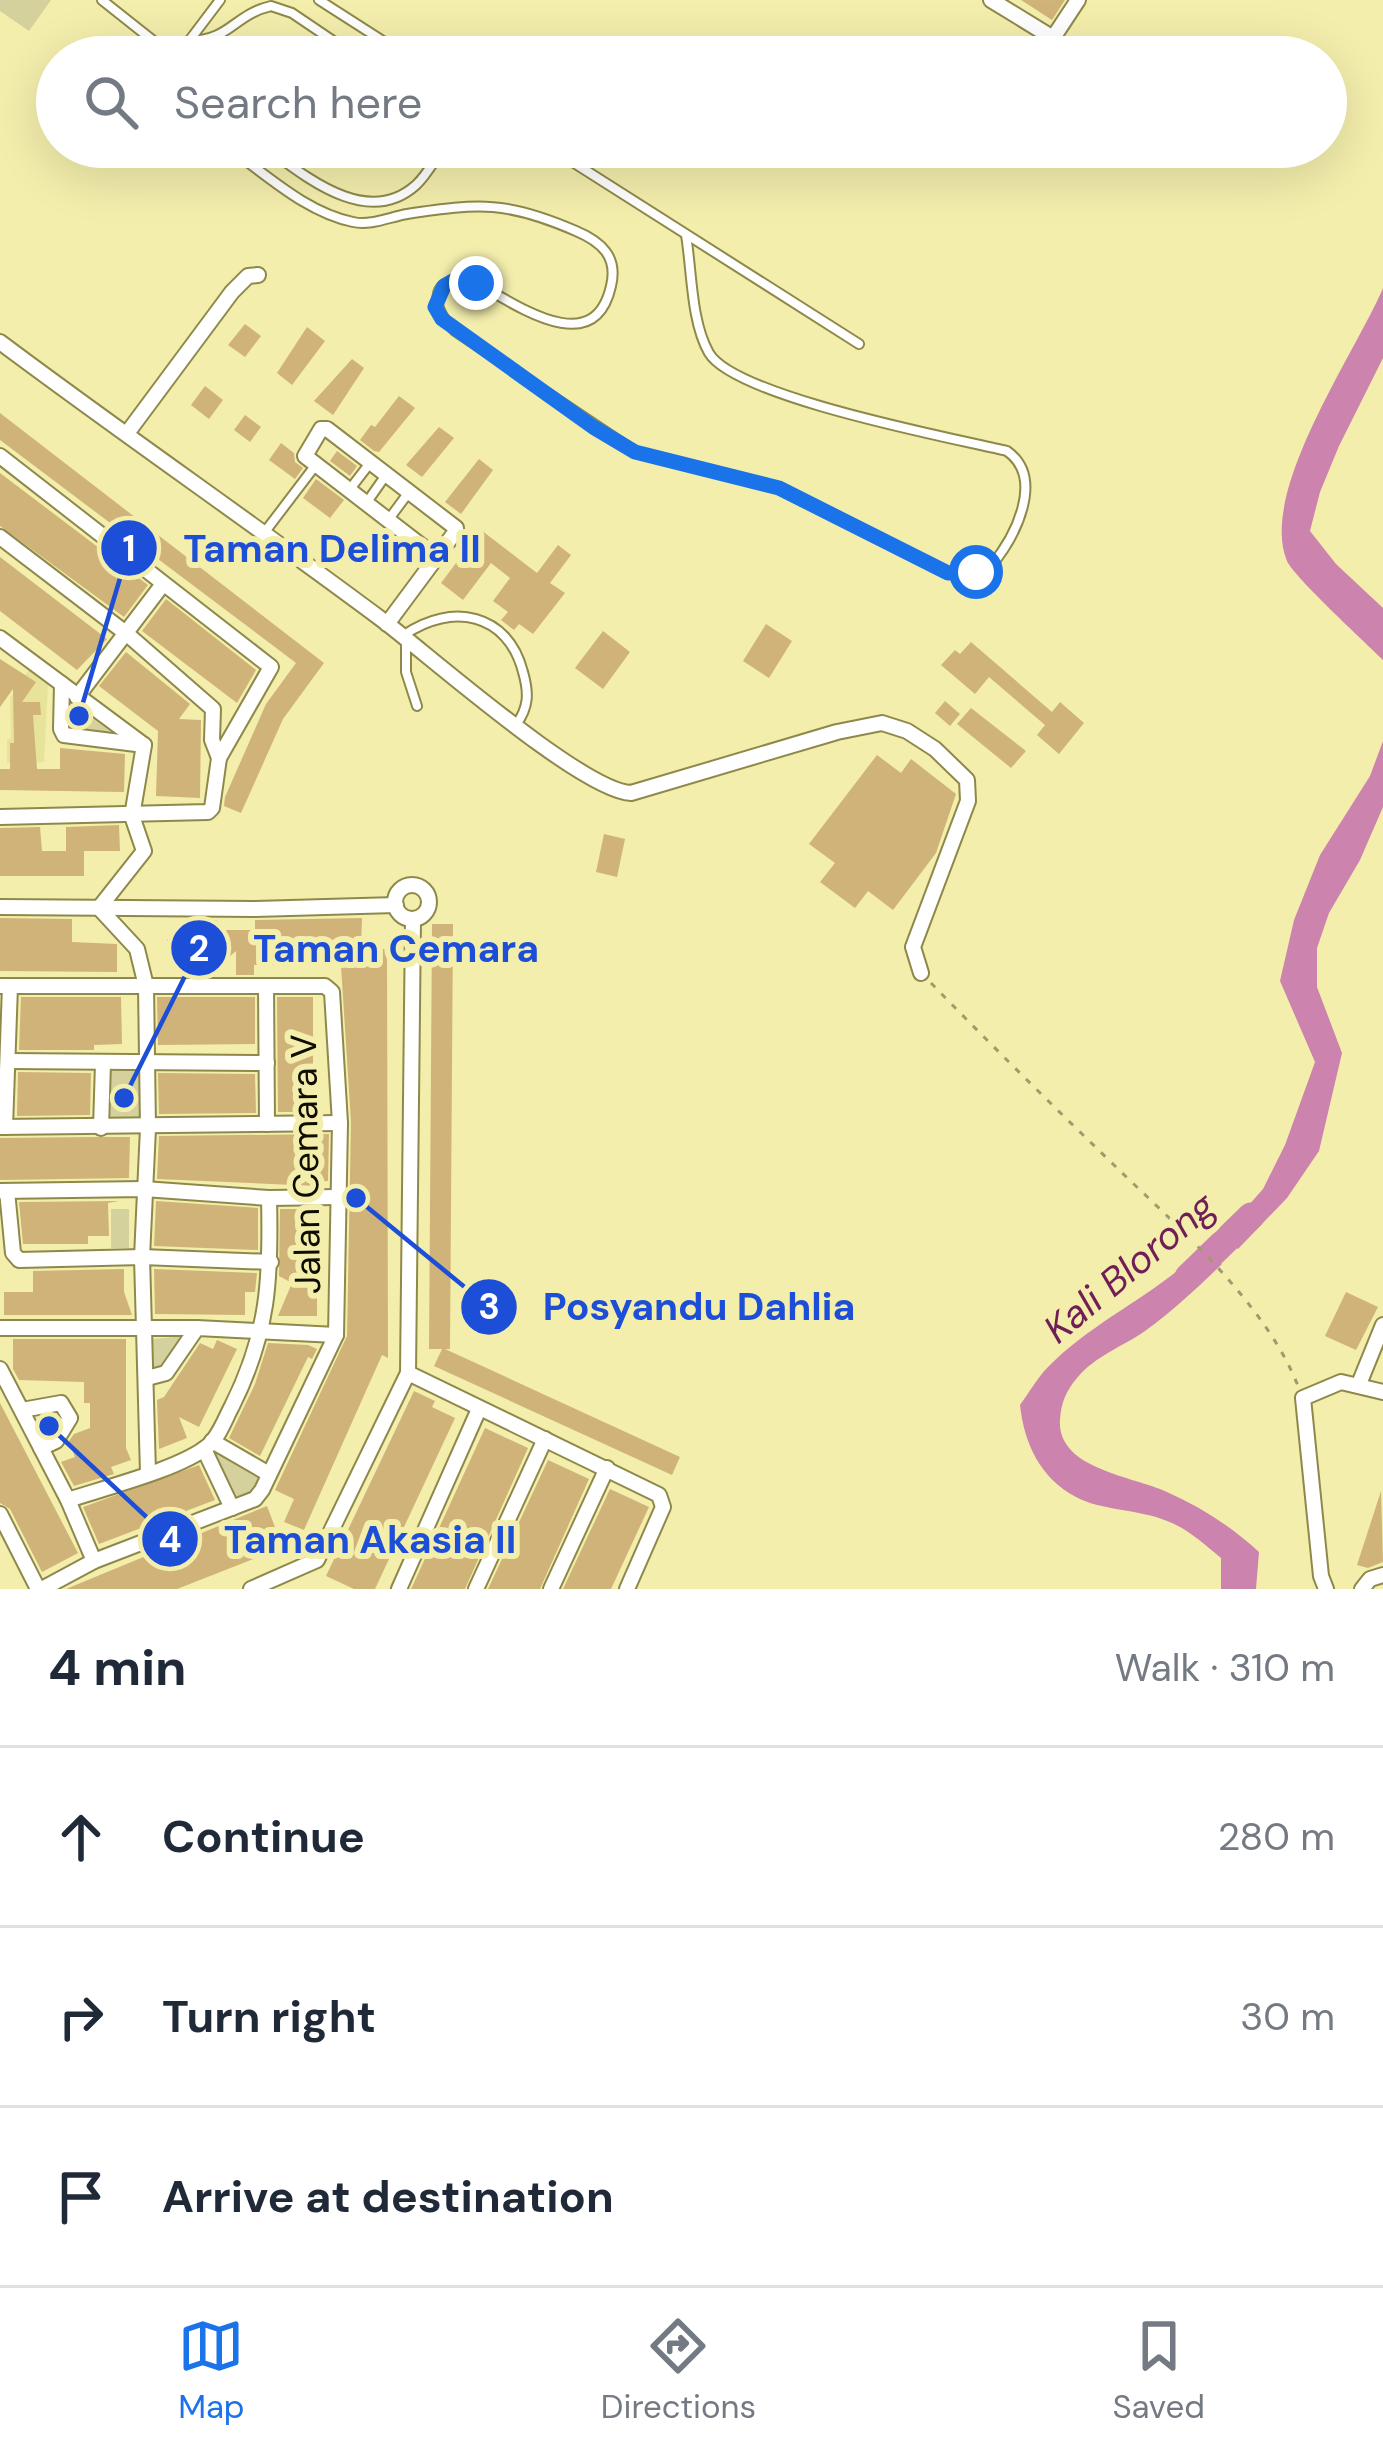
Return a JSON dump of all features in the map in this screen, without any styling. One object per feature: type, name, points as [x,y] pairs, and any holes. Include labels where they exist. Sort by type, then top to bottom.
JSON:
[{"type":"street","points":[[991,0],[1050,36]]},
{"type":"street","points":[[1054,36],[1078,0]]},
{"type":"street","points":[[128,432],[232,292],[248,276],[258,275]]},
{"type":"street","points":[[0,342],[128,432],[601,786],[631,793],[882,723],[907,731],[935,749],[967,780],[968,801],[914,947],[921,973]]},
{"type":"street","points":[[387,624],[436,557],[456,528],[323,428],[304,454],[436,557]]},
{"type":"street","points":[[0,456],[271,667],[219,758],[211,811],[0,817]]},
{"type":"street","points":[[0,537],[127,634],[213,709],[240,723]]},
{"type":"street","points":[[77,697],[163,584]]},
{"type":"street","points":[[0,638],[144,745]]},
{"type":"street","points":[[62,685],[64,735],[144,745]]},
{"type":"street","points":[[213,709],[212,740],[219,758]]},
{"type":"street","points":[[99,908],[144,850],[132,816],[144,745]]},
{"type":"street","points":[[412,885],[423,889],[429,899],[427,910],[413,919],[402,915],[396,905],[401,889],[412,885]]},
{"type":"street","points":[[0,907],[396,905]]},
{"type":"street","points":[[99,908],[137,949],[146,986],[148,1128],[142,1257],[148,1473]]},
{"type":"street","points":[[251,1589],[290,1582],[317,1560],[408,1372],[413,919]]},
{"type":"street","points":[[267,1124],[266,986],[5,986],[8,1061],[3,1127],[148,1128],[340,1123]]},
{"type":"street","name":"Jalan Cemara V","points":[[266,986],[325,986],[332,992],[340,1123],[336,1335]]},
{"type":"street","points":[[8,1061],[267,1063]]},
{"type":"street","points":[[101,1128],[103,1063]]},
{"type":"street","points":[[271,1262],[142,1257],[19,1260],[13,1253],[3,1191],[144,1189],[269,1198],[338,1197]]},
{"type":"street","points":[[68,1500],[148,1473],[208,1445],[237,1396],[263,1330],[271,1262],[269,1198]]},
{"type":"street","points":[[1359,1384],[1383,1325]]},
{"type":"street","points":[[0,1328],[197,1328],[336,1335],[259,1496],[94,1561],[40,1589],[0,1514]]},
{"type":"street","points":[[147,1378],[166,1373],[197,1328]]},
{"type":"street","points":[[0,1369],[94,1561]]},
{"type":"street","points":[[408,1372],[659,1496],[663,1507],[627,1589]]},
{"type":"street","points":[[1326,1589],[1319,1562],[1303,1398],[1341,1382],[1383,1392]]},
{"type":"street","points":[[22,1410],[61,1403],[70,1418],[56,1441],[41,1448]]},
{"type":"street","points":[[399,1589],[479,1409]]},
{"type":"street","points":[[476,1589],[544,1439]]},
{"type":"street","points":[[208,1445],[269,1474]]},
{"type":"street","points":[[208,1445],[232,1508]]},
{"type":"street","points":[[551,1589],[607,1468]]},
{"type":"street","points":[[1362,1589],[1370,1579],[1383,1575]]},
{"type":"lane","points":[[102,0],[145,36]]},
{"type":"lane","points":[[193,36],[220,0]]},
{"type":"lane","points":[[319,0],[375,36]]},
{"type":"lane","points":[[222,36],[241,18],[271,6],[292,13],[326,36]]},
{"type":"lane","points":[[257,168],[310,206],[355,223],[474,204],[508,206],[591,238],[608,252],[614,265],[610,292],[598,313],[584,322],[556,323],[467,278],[444,286],[437,311],[455,331],[635,452],[779,488],[948,573],[967,574],[991,566],[1027,496],[1020,460],[1007,451],[814,404],[761,386],[716,363],[701,334],[686,235]]},
{"type":"lane","points":[[294,168],[315,183],[364,201],[413,188],[428,168]]},
{"type":"lane","points":[[582,168],[859,344]]},
{"type":"lane","points":[[350,490],[371,462]]},
{"type":"lane","points":[[264,533],[316,464]]},
{"type":"lane","points":[[366,503],[387,475]]},
{"type":"lane","points":[[388,520],[409,492]]},
{"type":"lane","points":[[418,706],[406,673],[404,638],[438,619],[471,617],[506,635],[515,646],[527,692],[527,705],[515,724]]},
{"type":"path","points":[[921,973],[1179,1228],[1291,1367],[1303,1398]]},
{"type":"shaded area","points":[[0,0],[51,0],[29,31],[0,11]]},
{"type":"shaded area","points":[[1383,288],[1383,358],[1339,446],[1310,531],[1336,564],[1383,608],[1383,660],[1292,569],[1282,532],[1298,461]]},
{"type":"shaded area","points":[[30,668],[48,684],[44,762],[7,763],[10,698]]},
{"type":"shaded area","points":[[68,700],[112,733],[68,731]]},
{"type":"shaded area","points":[[1383,741],[1383,807],[1329,913],[1317,948],[1317,987],[1342,1053],[1319,1151],[1287,1198],[1238,1249],[1223,1234],[1263,1189],[1285,1145],[1315,1062],[1280,981],[1294,920],[1320,855],[1370,776]]},
{"type":"shaded area","points":[[139,1068],[140,1127],[110,1127],[109,1069]]},
{"type":"shaded area","points":[[111,1209],[129,1209],[129,1248],[111,1248]]},
{"type":"shaded area","points":[[1204,1247],[1222,1264],[1155,1323],[1084,1370],[1062,1408],[1062,1437],[1083,1460],[1180,1498],[1238,1534],[1259,1552],[1256,1589],[1221,1589],[1221,1558],[1175,1524],[1086,1502],[1063,1489],[1036,1458],[1022,1419],[1020,1405],[1048,1367]]},
{"type":"shaded area","points":[[185,1336],[165,1370],[152,1373],[152,1339]]},
{"type":"shaded area","points":[[218,1451],[260,1476],[255,1490],[229,1499],[210,1459]]},
{"type":"building","points":[[1021,0],[1065,0],[1052,20]]},
{"type":"building","points":[[245,324],[261,336],[245,357],[228,345]]},
{"type":"building","points":[[307,327],[325,341],[292,385],[277,373]]},
{"type":"building","points":[[352,359],[364,368],[333,415],[314,401]]},
{"type":"building","points":[[205,386],[223,400],[209,419],[191,405]]},
{"type":"building","points":[[399,396],[415,408],[379,452],[374,451],[360,440]]},
{"type":"building","points":[[0,413],[324,663],[283,719],[241,813],[224,806],[225,797],[266,704],[296,663],[0,440]]},
{"type":"building","points":[[245,415],[261,427],[250,442],[234,430]]},
{"type":"building","points":[[439,427],[454,438],[422,477],[406,465]]},
{"type":"building","points":[[281,443],[303,468],[295,479],[269,460]]},
{"type":"building","points":[[337,451],[357,466],[350,476],[330,461]]},
{"type":"building","points":[[479,459],[493,470],[461,514],[445,502]]},
{"type":"building","points":[[0,473],[148,585],[124,617],[0,526]]},
{"type":"building","points":[[316,479],[344,500],[330,518],[303,498]]},
{"type":"building","points":[[481,530],[537,573],[558,545],[571,555],[550,583],[565,593],[533,634],[519,624],[514,630],[501,620],[508,612],[493,601],[510,578],[491,563],[463,600],[441,583]]},
{"type":"building","points":[[0,557],[107,639],[77,670],[0,611]]},
{"type":"building","points":[[166,599],[256,670],[237,703],[142,631]]},
{"type":"building","points":[[766,624],[792,641],[769,678],[743,661]]},
{"type":"building","points":[[603,631],[630,652],[603,689],[575,668]]},
{"type":"building","points":[[971,642],[1052,712],[1060,702],[1084,723],[1059,754],[1037,735],[1045,725],[989,677],[975,694],[941,665]]},
{"type":"building","points":[[126,652],[190,704],[179,719],[201,720],[200,798],[156,796],[158,731],[99,686]]},
{"type":"building","points":[[0,659],[36,682],[22,702],[40,702],[41,715],[33,715],[37,769],[60,769],[60,748],[125,754],[124,792],[0,790],[0,769],[10,769],[10,743],[14,743],[13,689],[0,707]]},
{"type":"building","points":[[945,701],[960,714],[950,726],[935,713]]},
{"type":"building","points":[[971,708],[1026,751],[1011,768],[957,724]]},
{"type":"building","points":[[877,755],[901,773],[911,759],[956,794],[936,853],[893,910],[868,891],[855,908],[820,882],[835,863],[809,844]]},
{"type":"building","points":[[119,825],[120,851],[84,851],[84,876],[0,876],[0,828],[40,827],[42,851],[66,851],[66,827]]},
{"type":"building","points":[[604,834],[625,839],[617,877],[596,872]]},
{"type":"building","points":[[0,918],[72,919],[72,942],[117,944],[117,972],[0,971]]},
{"type":"building","points":[[362,918],[361,949],[387,949],[388,1358],[382,1355],[304,1530],[284,1522],[294,1499],[275,1490],[347,1336],[351,1122],[341,966],[254,965],[254,975],[236,975],[236,951],[209,975],[198,975],[167,940],[190,920],[216,920],[225,930],[255,930],[255,920]]},
{"type":"building","points":[[432,924],[453,924],[450,1349],[445,1349],[680,1457],[672,1475],[434,1366],[442,1349],[429,1349]]},
{"type":"building","points":[[21,997],[121,997],[122,1044],[94,1045],[94,1050],[19,1050]]},
{"type":"building","points":[[157,997],[255,997],[255,1044],[158,1045]]},
{"type":"building","points":[[277,997],[313,997],[313,1112],[278,1112]]},
{"type":"building","points":[[18,1072],[91,1073],[90,1115],[17,1116]]},
{"type":"building","points":[[158,1073],[255,1074],[256,1113],[159,1114]]},
{"type":"building","points":[[329,1134],[328,1181],[317,1182],[317,1186],[157,1179],[159,1136]]},
{"type":"building","points":[[130,1137],[129,1178],[0,1180],[0,1138]]},
{"type":"building","points":[[119,1201],[108,1203],[109,1236],[88,1236],[88,1244],[23,1244],[19,1202]]},
{"type":"building","points":[[156,1201],[258,1208],[258,1250],[154,1246]]},
{"type":"building","points":[[280,1209],[317,1209],[317,1316],[278,1316],[292,1283],[279,1276]]},
{"type":"building","points":[[124,1269],[124,1292],[132,1315],[4,1315],[4,1292],[33,1292],[33,1271]]},
{"type":"building","points":[[154,1269],[257,1273],[255,1292],[245,1292],[245,1315],[155,1314]]},
{"type":"building","points":[[1346,1292],[1378,1307],[1356,1350],[1325,1336]]},
{"type":"building","points":[[13,1339],[126,1339],[126,1448],[131,1460],[111,1467],[114,1474],[74,1486],[61,1462],[75,1457],[69,1441],[74,1434],[90,1428],[84,1382],[19,1380],[13,1369]]},
{"type":"building","points":[[217,1340],[237,1349],[199,1427],[179,1417],[187,1438],[159,1449],[157,1400],[164,1397],[200,1343],[213,1349]]},
{"type":"building","points":[[268,1343],[317,1349],[312,1359],[308,1357],[260,1456],[229,1438]]},
{"type":"building","points":[[414,1391],[455,1418],[375,1589],[354,1589],[326,1576]]},
{"type":"building","points":[[0,1403],[78,1553],[42,1572],[10,1509],[0,1503]]},
{"type":"building","points":[[485,1428],[528,1448],[465,1589],[411,1589]]},
{"type":"building","points":[[548,1460],[589,1479],[540,1589],[488,1589]]},
{"type":"building","points":[[199,1465],[215,1500],[99,1544],[83,1507]]},
{"type":"building","points":[[610,1489],[649,1507],[611,1589],[563,1589]]},
{"type":"building","points":[[1381,1491],[1383,1562],[1368,1568],[1357,1565]]},
{"type":"building","points":[[267,1506],[278,1535],[282,1528],[289,1545],[177,1589],[66,1589]]},
{"type":"waterway","name":"Kali Blorong","points":[[1188,1277],[1251,1216]]},
{"type":"place","name":"Taman Delima II","points":[[79,716]]},
{"type":"place","name":"Taman Cemara","points":[[124,1098]]},
{"type":"place","name":"Posyandu Dahlia","points":[[356,1198]]},
{"type":"place","name":"Taman Akasia II","points":[[49,1426]]},
{"type":"route","points":[[476,283],[458,278],[444,286],[435,307],[442,319],[635,452],[779,488],[948,573],[976,572]]}]
